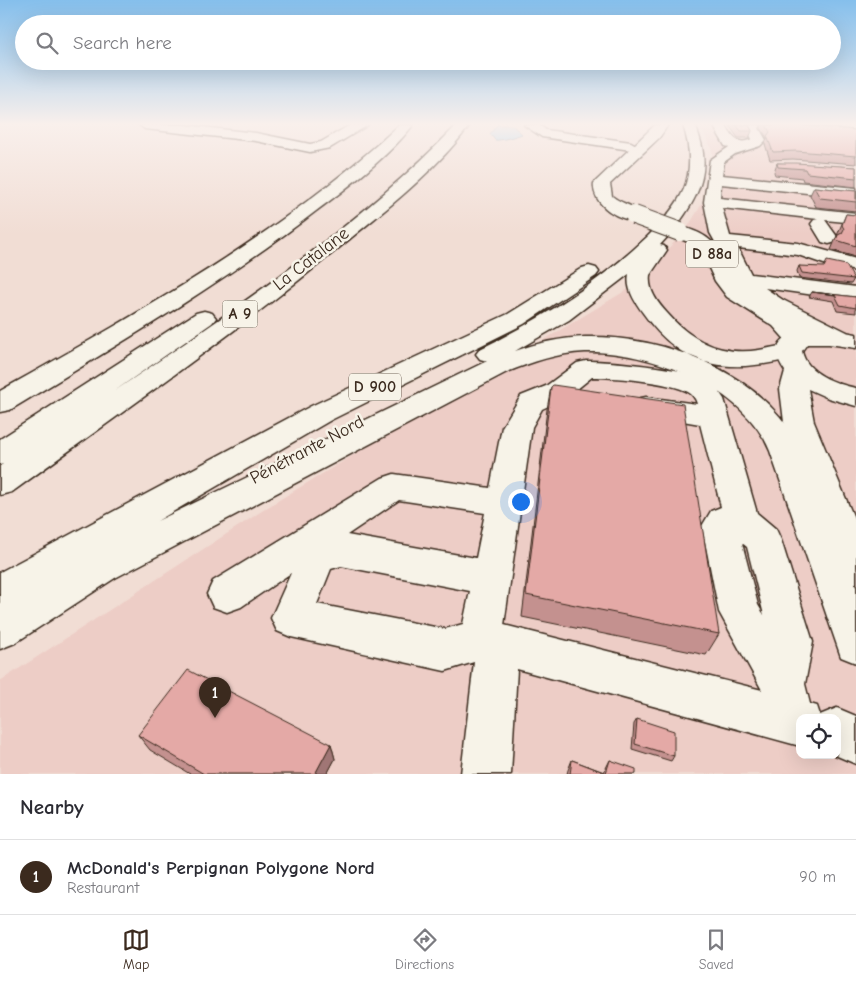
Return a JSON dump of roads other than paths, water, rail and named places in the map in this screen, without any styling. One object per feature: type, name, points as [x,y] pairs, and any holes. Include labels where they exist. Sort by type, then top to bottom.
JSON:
[{"type":"main road","points":[[0,404],[148,317],[295,220],[369,161]]},
{"type":"main road","name":"La Catalane","points":[[0,454],[128,370],[250,286],[350,211],[393,177],[409,161]]},
{"type":"main road","name":"La Catalane","points":[[0,483],[272,291],[409,180],[428,161]]},
{"type":"main road","name":"D 88a","points":[[626,161],[602,183],[601,194],[608,203],[695,238],[711,252],[737,284]]},
{"type":"main road","name":"Pénétrante Nord","points":[[0,592],[321,413],[516,319],[583,277],[623,247],[662,205],[678,176],[680,161]]},
{"type":"main road","name":"Pénétrante Nord","points":[[0,629],[202,507],[544,326],[606,283],[632,261],[665,228],[707,202],[696,161]]},
{"type":"main road","points":[[722,161],[717,168],[707,202],[671,232],[639,274],[639,285],[643,296],[671,334],[692,348],[725,359],[754,359],[851,340]]},
{"type":"main road","points":[[717,168],[732,161]]},
{"type":"main road","points":[[717,168],[739,167]]},
{"type":"main road","points":[[717,168],[769,180],[817,184]]},
{"type":"main road","points":[[717,168],[856,193]]},
{"type":"main road","points":[[799,192],[808,208]]},
{"type":"main road","points":[[707,202],[856,213]]},
{"type":"main road","points":[[707,202],[856,218]]},
{"type":"main road","points":[[707,202],[822,240],[831,260],[856,265]]},
{"type":"main road","points":[[707,202],[723,241],[737,284],[751,304],[781,322],[819,384],[851,396]]},
{"type":"main road","points":[[723,241],[822,240],[856,229]]},
{"type":"main road","points":[[737,284],[856,294]]},
{"type":"main road","points":[[737,284],[754,291],[794,321],[798,349],[794,389],[799,422],[854,556]]},
{"type":"main road","points":[[775,305],[851,340]]},
{"type":"main road","points":[[102,566],[498,366],[556,348],[586,344],[609,345],[634,348],[693,367],[742,396],[765,417],[779,436],[804,498],[856,643]]},
{"type":"main road","points":[[486,774],[489,641],[491,578],[517,427],[531,402],[571,394],[586,369],[676,378],[699,386],[710,400],[742,522],[763,540],[792,642],[791,709],[489,641],[445,650],[291,618],[317,558],[342,550],[491,578]]},
{"type":"main road","points":[[799,422],[805,407],[832,398],[851,396]]},
{"type":"main road","points":[[625,403],[713,416]]},
{"type":"main road","points":[[227,594],[394,487],[504,503]]},
{"type":"main road","points":[[841,734],[856,740]]},
{"type":"place","name":"McDonald's Perpignan Polygone Nord","points":[[215,718]]}]
